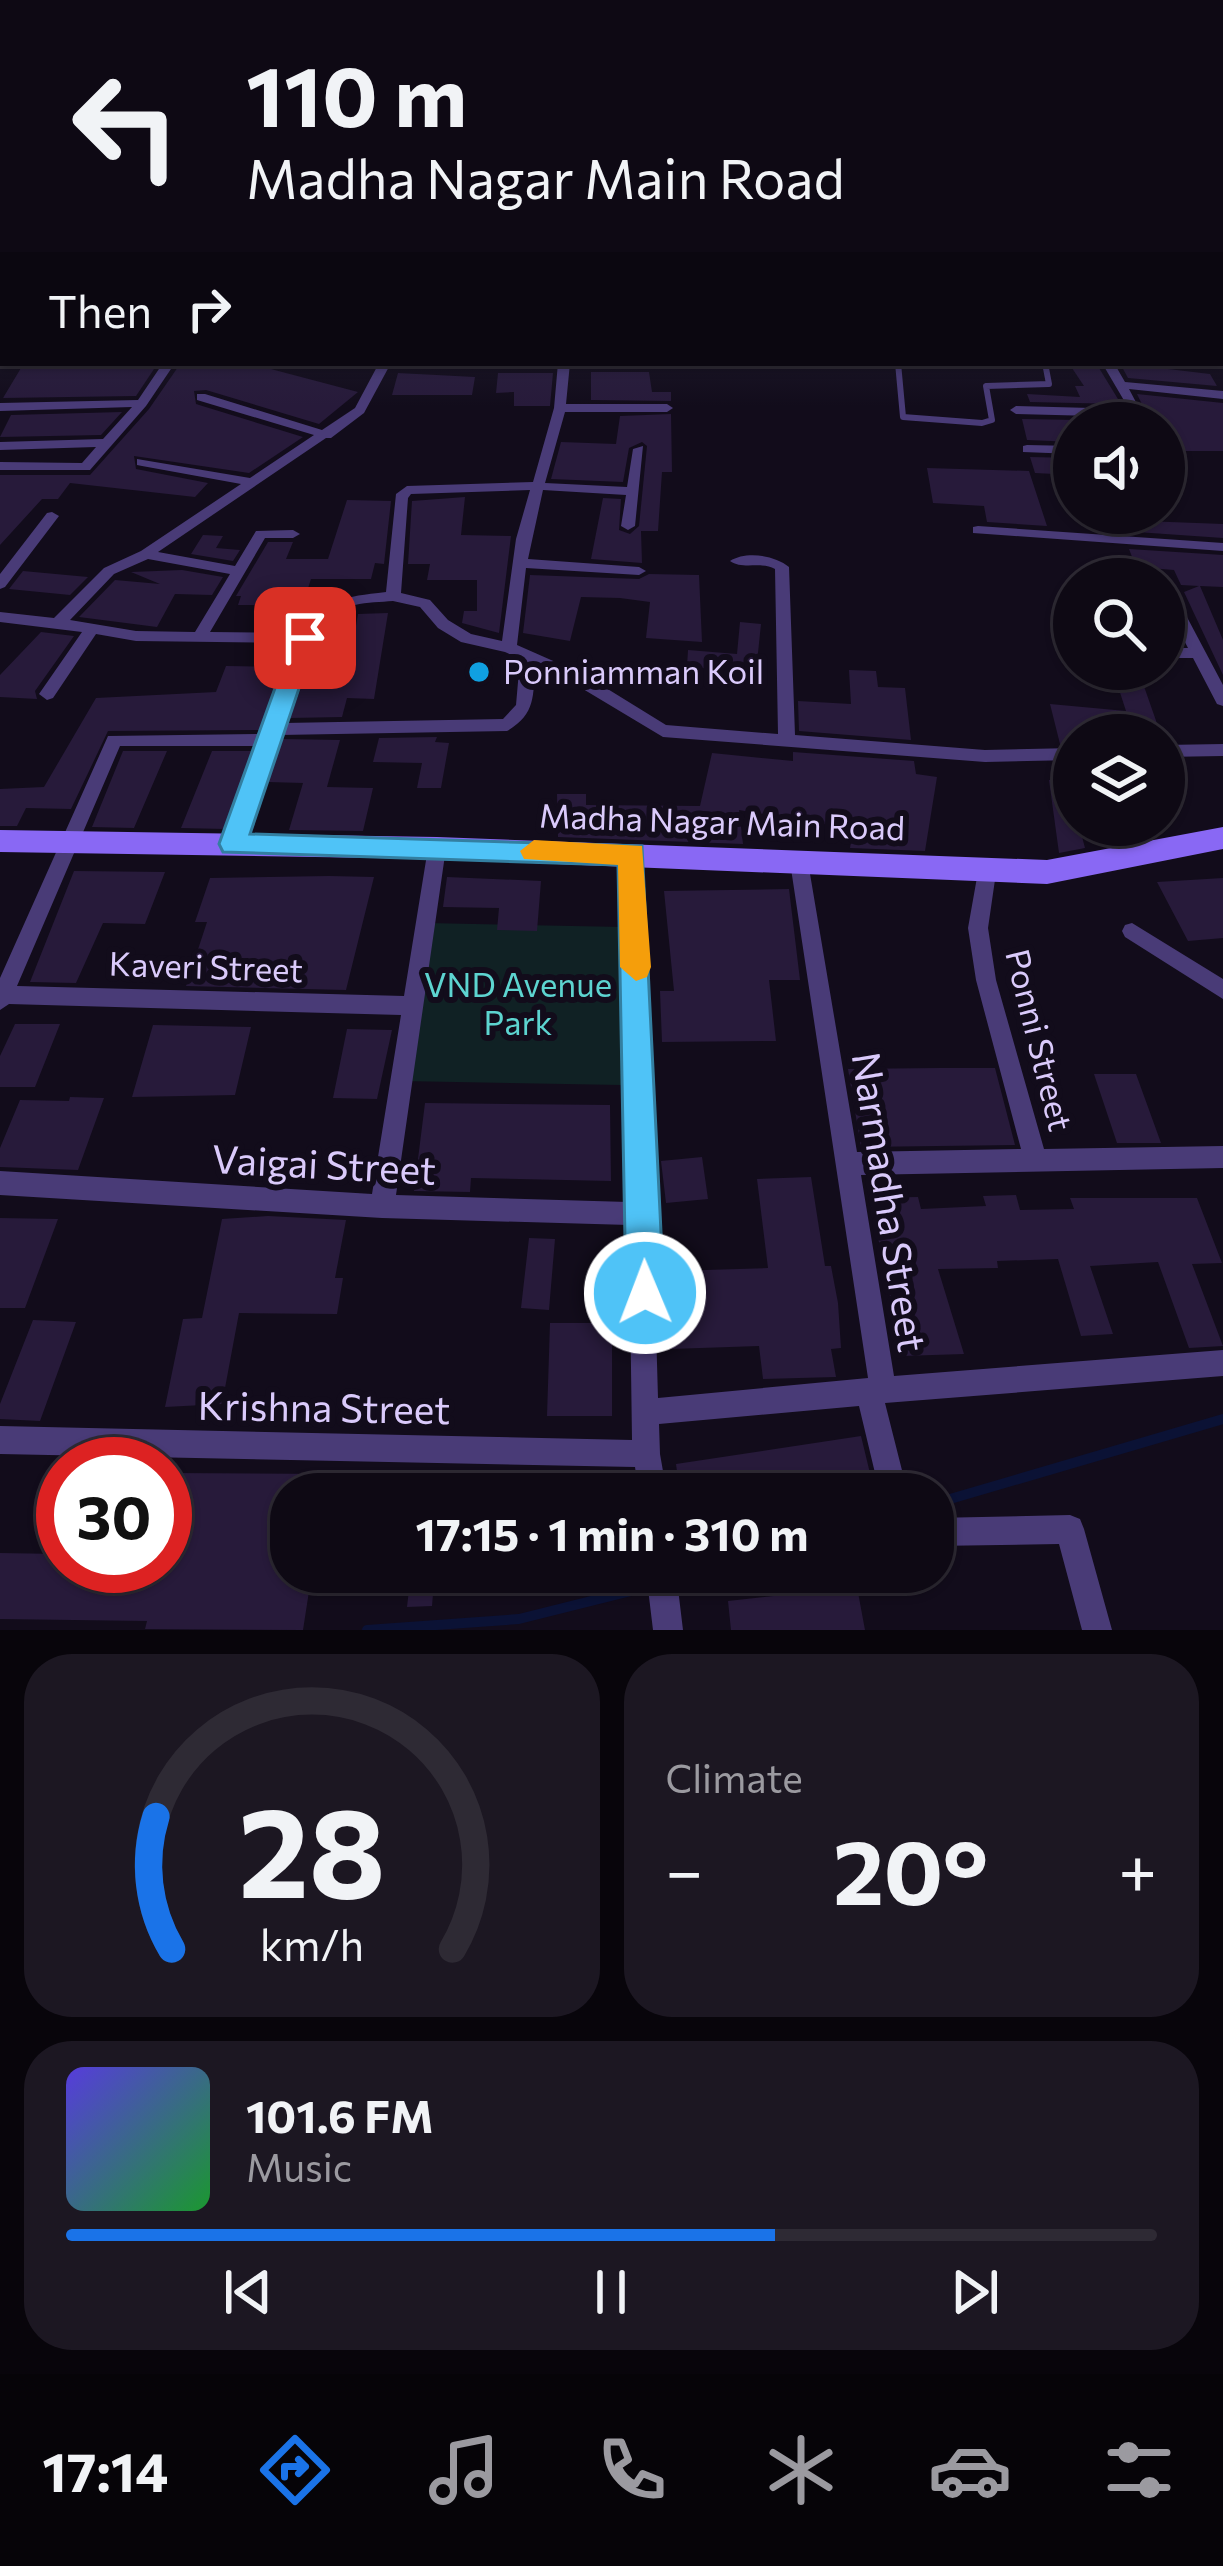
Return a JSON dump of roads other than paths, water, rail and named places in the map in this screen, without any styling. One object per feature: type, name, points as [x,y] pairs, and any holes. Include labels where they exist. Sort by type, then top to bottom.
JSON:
[{"type":"street","points":[[0,466],[85,467],[142,404],[167,366]]},
{"type":"street","points":[[58,622],[110,571],[146,554],[360,410],[383,366]]},
{"type":"street","points":[[509,648],[520,563],[536,486],[560,408],[564,366]]},
{"type":"street","points":[[1110,366],[1130,402]]},
{"type":"street","points":[[1120,385],[1223,395]]},
{"type":"street","points":[[201,397],[328,435]]},
{"type":"street","points":[[0,407],[142,404]]},
{"type":"street","points":[[560,408],[667,408]]},
{"type":"street","points":[[1016,410],[1053,412]]},
{"type":"street","points":[[0,446],[107,443]]},
{"type":"street","points":[[628,526],[639,449]]},
{"type":"street","points":[[1027,449],[1053,450]]},
{"type":"street","points":[[142,461],[250,482]]},
{"type":"street","points":[[393,596],[401,497],[407,490],[536,486],[633,491]]},
{"type":"street","points":[[0,584],[52,516]]},
{"type":"street","points":[[978,530],[1223,547]]},
{"type":"street","points":[[199,637],[261,534],[293,534]]},
{"type":"street","points":[[146,554],[237,571]]},
{"type":"street","points":[[736,561],[771,561],[782,567],[788,742]]},
{"type":"street","points":[[520,563],[639,572]]},
{"type":"street","points":[[0,617],[199,637],[309,631],[351,601],[393,596],[425,603],[443,624],[466,638],[528,656],[663,731],[985,756],[1053,754]]},
{"type":"street","points":[[1185,628],[1223,700]]},
{"type":"street","points":[[47,694],[92,629]]},
{"type":"street","points":[[233,844],[309,631]]},
{"type":"street","points":[[1185,653],[1198,653]]},
{"type":"street","points":[[1,997],[118,737],[507,725],[524,707],[528,656]]},
{"type":"street","points":[[1185,751],[1223,750]]},
{"type":"street","name":"Madha Nagar Main Road","points":[[0,841],[437,848],[988,866],[1047,872],[1223,838]]},
{"type":"street","points":[[382,1206],[437,848]]},
{"type":"street","points":[[632,854],[649,1473]]},
{"type":"street","name":"Narmadha Street","points":[[648,1412],[876,1391],[799,862]]},
{"type":"street","name":"Ponni Street","points":[[988,866],[978,928],[986,980],[1035,1160]]},
{"type":"street","points":[[1132,931],[1223,990]]},
{"type":"street","name":"Kaveri Street","points":[[1,997],[411,1006]]},
{"type":"street","points":[[845,1164],[1223,1157]]},
{"type":"street","name":"Vaigai Street","points":[[0,1183],[382,1206],[644,1214]]},
{"type":"street","points":[[890,1473],[876,1391],[1223,1364]]},
{"type":"street","name":"Krishna Street","points":[[0,1440],[646,1454]]},
{"type":"street","points":[[954,1531],[1070,1528],[1097,1630]]},
{"type":"lane","points":[[898,366],[903,417],[982,423],[992,420],[986,386],[1049,384],[1046,366]]},
{"type":"waterway","points":[[954,1498],[1223,1419]]},
{"type":"waterway","points":[[367,1630],[519,1619],[623,1593]]},
{"type":"place","name":"Ponniamman Koil","points":[[479,672]]},
{"type":"park label","name":"VND Avenue Park","points":[[518,1004]]}]
